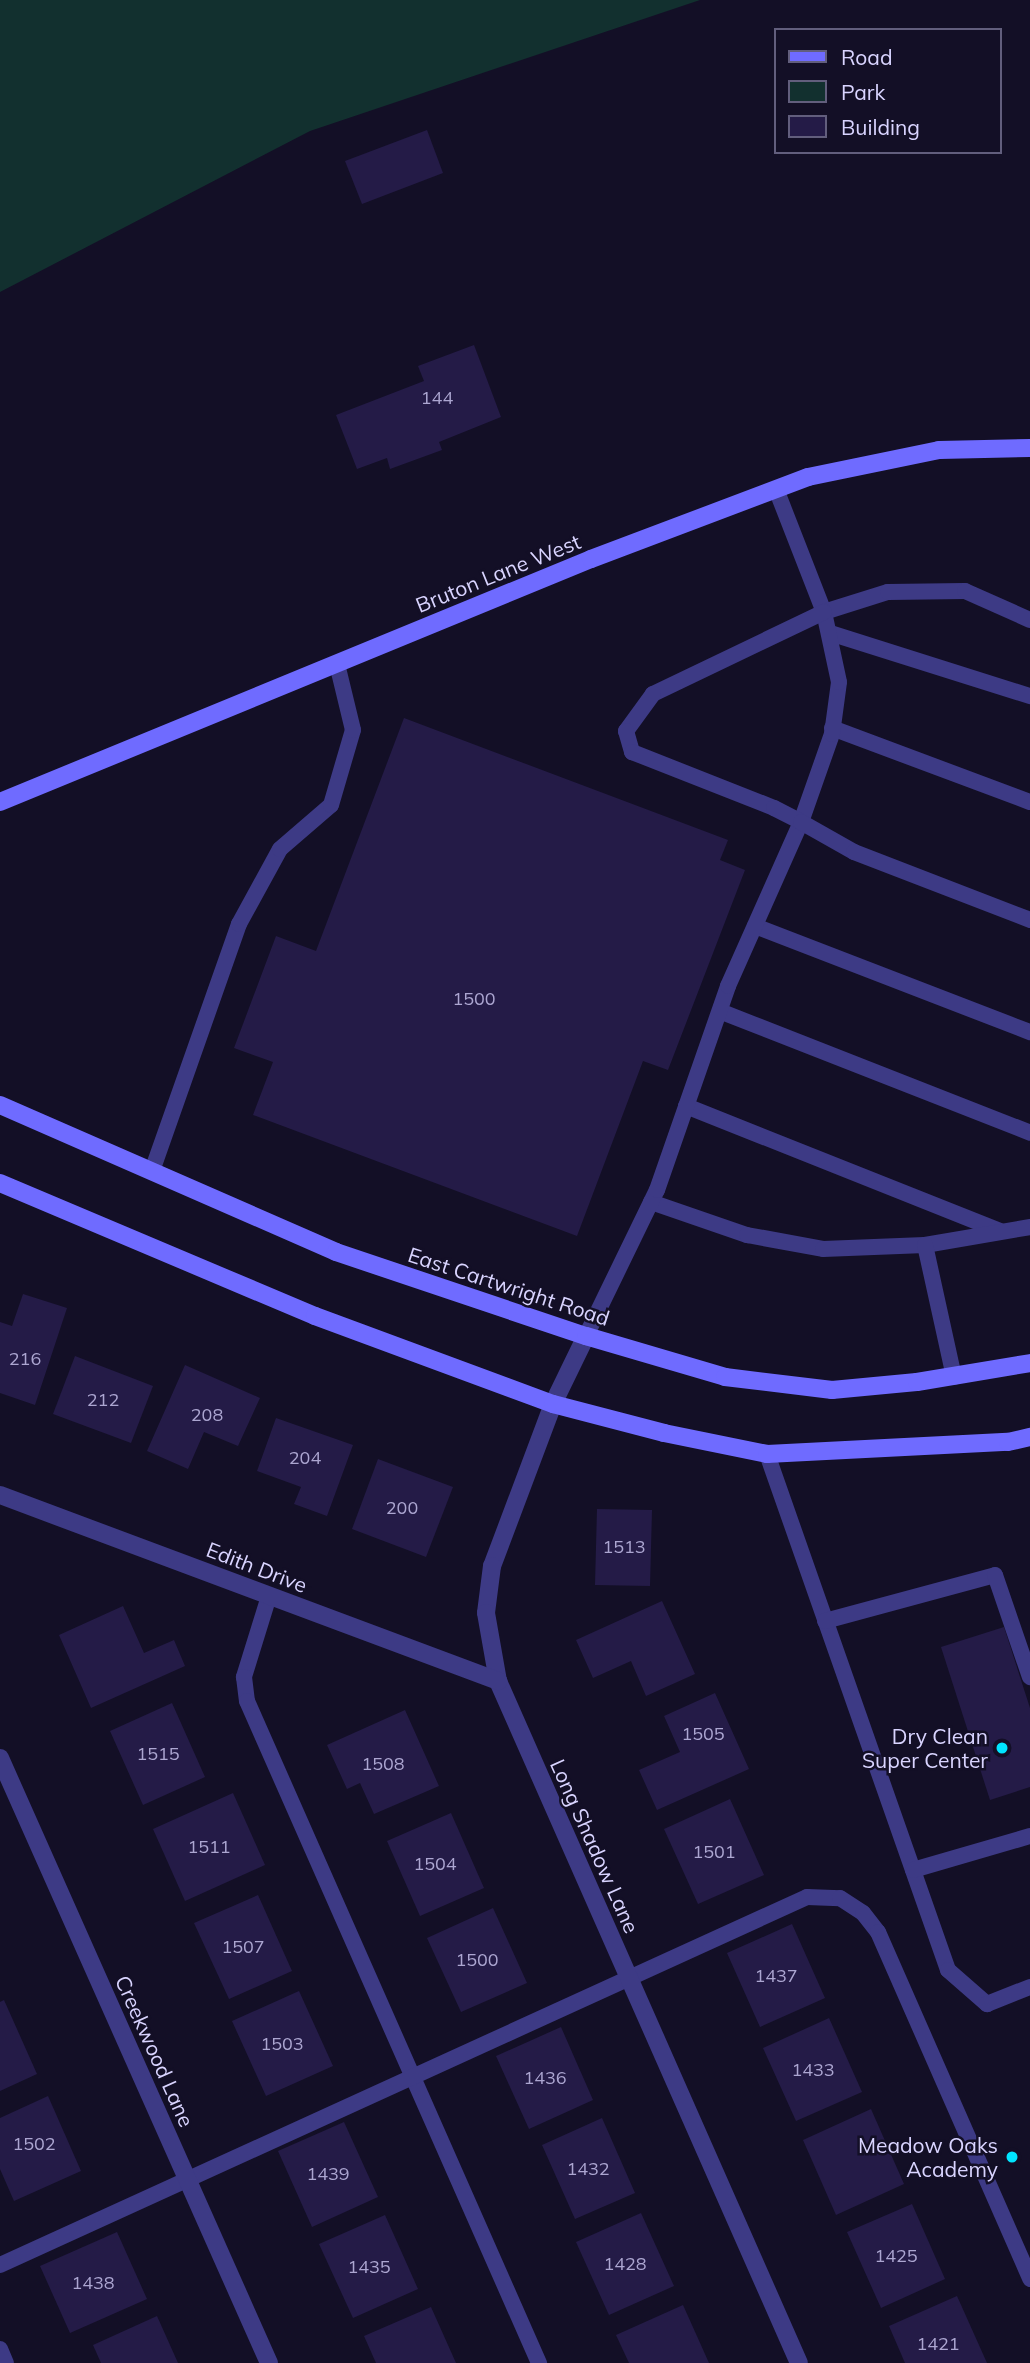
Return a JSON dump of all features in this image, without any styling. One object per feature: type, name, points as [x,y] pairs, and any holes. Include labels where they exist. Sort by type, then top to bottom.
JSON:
[{"type":"main road","name":"Bruton Lane West","points":[[0,802],[591,559],[808,477],[939,450],[1030,448]]},
{"type":"main road","name":"East Cartwright Road","points":[[0,1105],[336,1252],[586,1336],[725,1377],[832,1390],[954,1377],[1030,1363]]},
{"type":"main road","points":[[0,1183],[315,1316],[553,1404],[766,1454],[1008,1442],[1030,1437]]},
{"type":"street","name":"Long Shadow Lane","points":[[586,1336],[553,1404],[492,1566],[486,1613],[498,1681],[799,2363]]},
{"type":"street","name":"Edith Drive","points":[[0,1495],[498,1681]]},
{"type":"street","name":"Creekwood Lane","points":[[0,1758],[269,2363]]},
{"type":"lane","points":[[586,1336],[651,1202],[722,1012],[728,986],[801,822],[832,729],[839,682],[830,633],[776,489]]},
{"type":"lane","points":[[1030,620],[965,591],[888,592],[824,612],[653,694],[626,731],[632,752],[801,822],[854,852],[1030,920]]},
{"type":"lane","points":[[830,633],[1030,696]]},
{"type":"lane","points":[[152,1171],[239,924],[279,849],[331,805],[352,730],[337,664]]},
{"type":"lane","points":[[832,729],[1030,802]]},
{"type":"lane","points":[[755,926],[1030,1032]]},
{"type":"lane","points":[[722,1012],[1030,1133]]},
{"type":"lane","points":[[687,1106],[1001,1231]]},
{"type":"lane","points":[[651,1202],[747,1236],[823,1249],[925,1245],[1030,1227]]},
{"type":"lane","points":[[925,1245],[954,1377]]},
{"type":"lane","points":[[766,1454],[948,1970],[987,2004],[1030,1987]]},
{"type":"lane","points":[[825,1621],[995,1575],[1030,1677]]},
{"type":"lane","points":[[268,1595],[244,1677],[247,1701],[540,2363]]},
{"type":"lane","points":[[913,1870],[1030,1836]]},
{"type":"lane","points":[[0,2264],[630,1981],[807,1897],[840,1899],[863,1913],[878,1932],[1030,2279]]},
{"type":"lane","points":[[0,2349],[6,2363]]},
{"type":"green space","points":[[0,0],[700,0],[310,131],[0,292]]},
{"type":"building","points":[[427,130],[443,173],[362,204],[345,161]]},
{"type":"building","points":[[474,345],[501,417],[439,442],[442,450],[390,469],[387,458],[357,469],[336,415],[424,381],[418,366]]},
{"type":"building","points":[[404,718],[728,840],[720,860],[745,870],[668,1070],[643,1061],[577,1236],[253,1115],[273,1062],[234,1048],[276,936],[316,951]]},
{"type":"building","points":[[23,1294],[67,1308],[35,1405],[0,1393],[0,1322],[12,1326]]},
{"type":"building","points":[[75,1356],[153,1386],[131,1443],[53,1414]]},
{"type":"building","points":[[185,1365],[260,1398],[238,1446],[204,1432],[188,1469],[147,1451]]},
{"type":"building","points":[[276,1418],[353,1445],[327,1516],[294,1504],[301,1487],[257,1471]]},
{"type":"building","points":[[378,1459],[453,1487],[426,1557],[352,1529]]},
{"type":"building","points":[[597,1509],[652,1510],[650,1586],[595,1585]]},
{"type":"building","points":[[662,1601],[695,1674],[646,1696],[631,1661],[593,1678],[576,1640]]},
{"type":"building","points":[[123,1606],[144,1653],[174,1640],[185,1666],[91,1708],[59,1635]]},
{"type":"building","name":"Dry Clean Super Center","points":[[1004,1627],[1030,1708],[1030,1787],[990,1800],[941,1647]]},
{"type":"building","points":[[715,1693],[749,1769],[657,1810],[639,1770],[680,1752],[664,1716]]},
{"type":"building","points":[[172,1703],[205,1777],[143,1805],[110,1731]]},
{"type":"building","points":[[405,1710],[439,1786],[374,1814],[360,1783],[347,1789],[327,1745]]},
{"type":"building","points":[[233,1793],[265,1865],[185,1901],[153,1829]]},
{"type":"building","points":[[730,1799],[764,1875],[698,1904],[664,1829]]},
{"type":"building","points":[[451,1813],[484,1888],[420,1916],[387,1841]]},
{"type":"building","points":[[258,1895],[292,1971],[229,1999],[194,1923]]},
{"type":"building","points":[[493,1908],[527,1983],[461,2012],[427,1938]]},
{"type":"building","points":[[792,1924],[825,1998],[760,2027],[727,1953]]},
{"type":"building","points":[[299,1991],[333,2066],[266,2096],[232,2021]]},
{"type":"building","points":[[4,2000],[37,2074],[0,2091],[0,2002]]},
{"type":"building","points":[[829,2018],[862,2092],[796,2121],[763,2048]]},
{"type":"building","points":[[561,2027],[593,2100],[529,2129],[496,2056]]},
{"type":"building","points":[[48,2096],[81,2171],[14,2201],[0,2169],[0,2118]]},
{"type":"building","points":[[871,2109],[904,2184],[836,2215],[803,2140]]},
{"type":"building","points":[[602,2118],[635,2193],[575,2219],[542,2145]]},
{"type":"building","points":[[344,2122],[378,2197],[312,2227],[278,2151]]},
{"type":"building","points":[[912,2204],[945,2279],[881,2308],[847,2232]]},
{"type":"building","points":[[641,2213],[674,2286],[609,2315],[576,2242]]},
{"type":"building","points":[[385,2215],[418,2289],[353,2318],[319,2244]]},
{"type":"building","points":[[117,2232],[147,2299],[70,2333],[40,2266]]},
{"type":"building","points":[[957,2296],[987,2363],[905,2363],[889,2326]]},
{"type":"building","points":[[683,2305],[709,2363],[629,2363],[616,2335]]},
{"type":"building","points":[[431,2307],[456,2363],[376,2363],[364,2336]]},
{"type":"building","points":[[157,2316],[178,2363],[101,2363],[93,2345]]},
{"type":"place","name":"Dry Clean Super Center","points":[[1002,1748]]},
{"type":"place","name":"Meadow Oaks Academy","points":[[1012,2157]]}]
